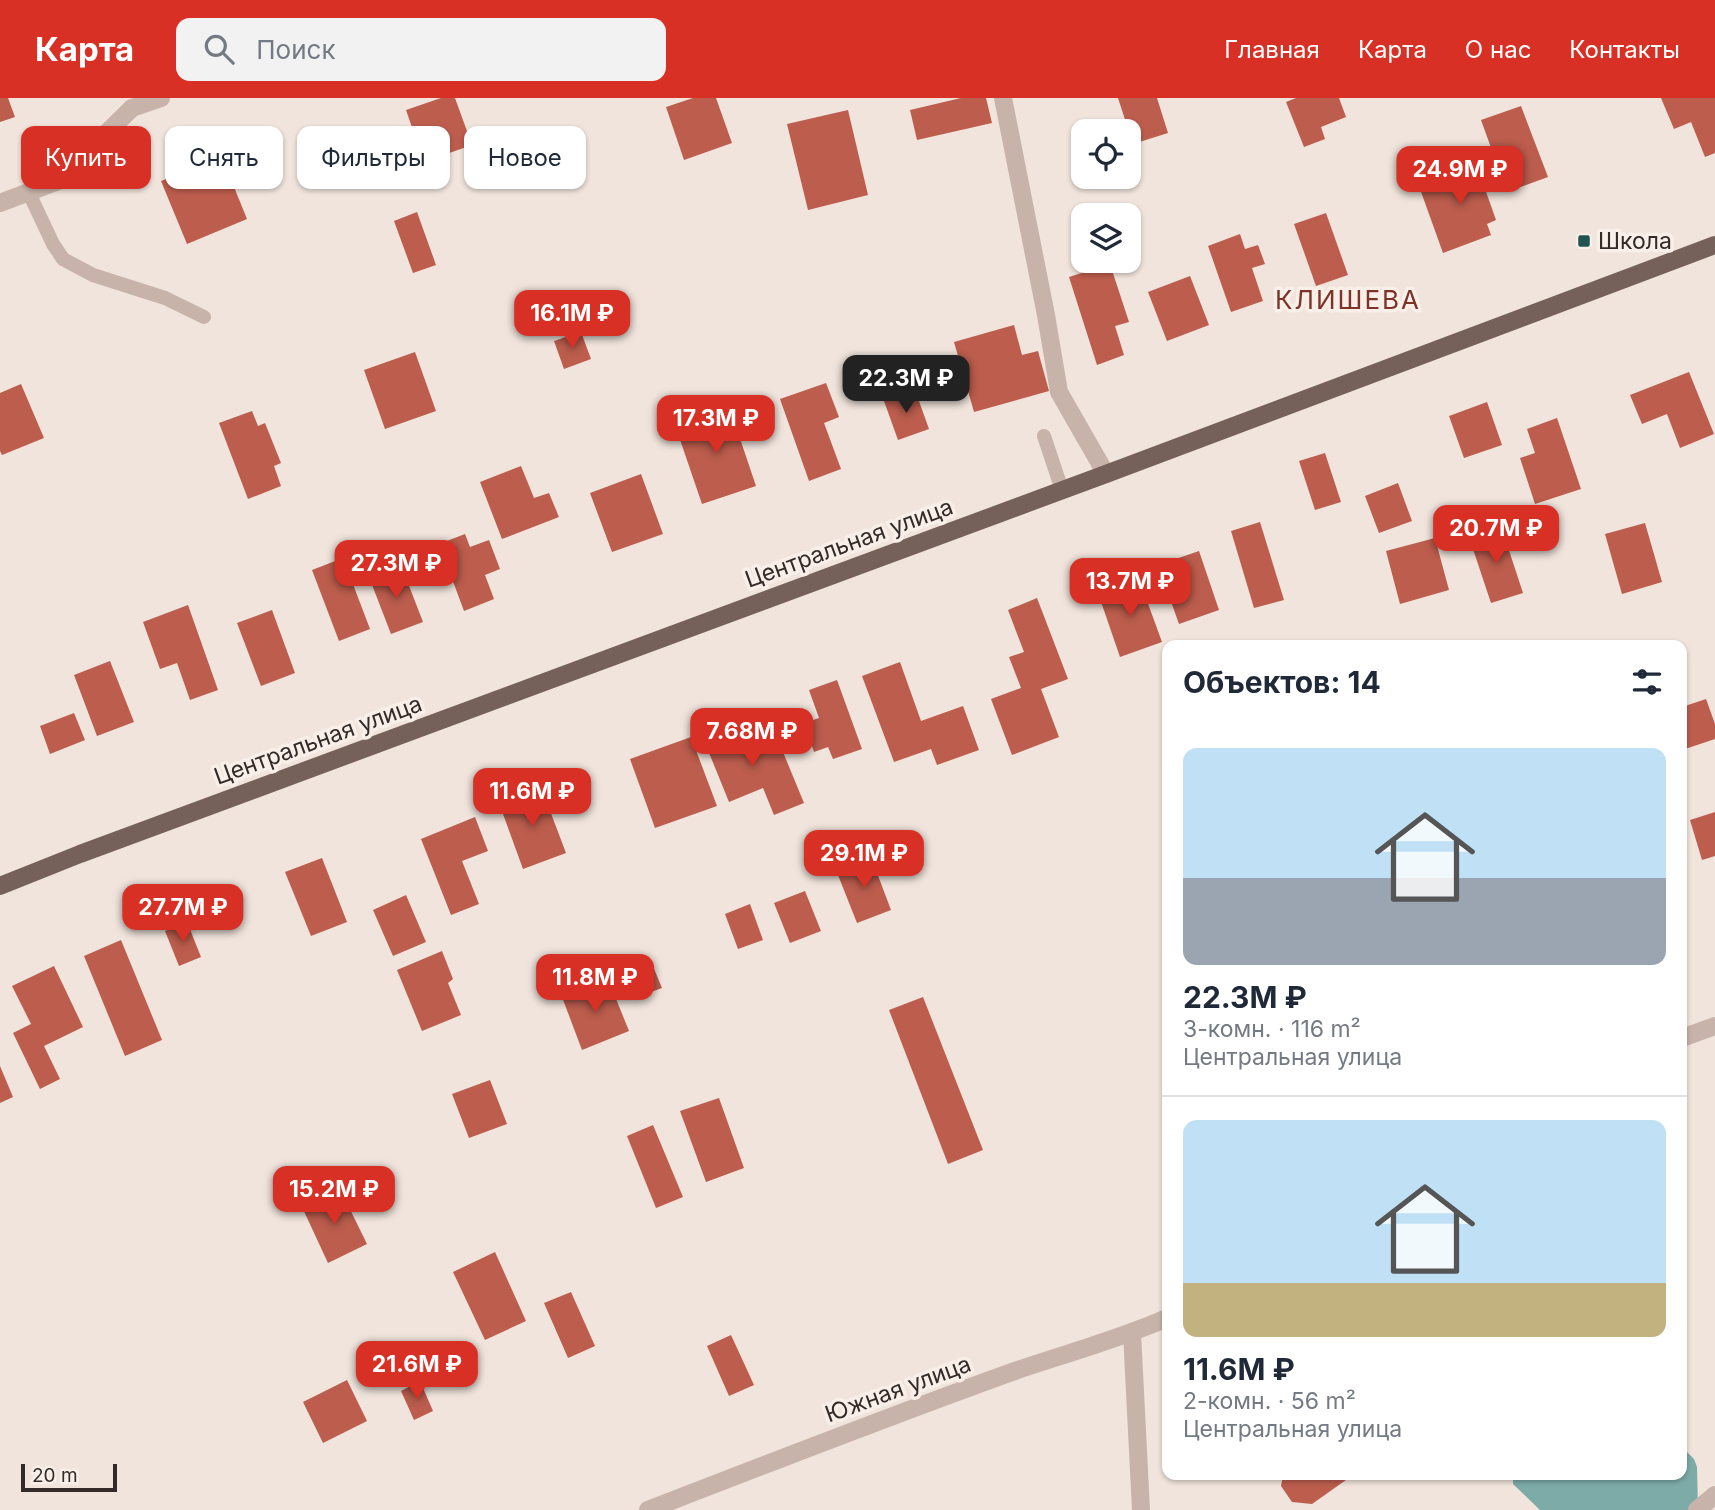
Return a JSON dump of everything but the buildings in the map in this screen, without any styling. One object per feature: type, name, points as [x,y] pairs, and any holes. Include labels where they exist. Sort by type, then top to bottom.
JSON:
[{"type":"main road","name":"Центральная улица","points":[[0,886],[1715,245]]},
{"type":"street","points":[[0,203],[58,181],[132,108],[161,98]]},
{"type":"street","points":[[1003,98],[1059,393],[1106,474]]},
{"type":"street","points":[[1687,1036],[1715,1026]]},
{"type":"street","name":"Южная улица","points":[[648,1510],[1000,1377],[1132,1333],[1162,1320]]},
{"type":"street","points":[[1132,1333],[1141,1510]]},
{"type":"street","points":[[1697,1510],[1715,1495]]},
{"type":"lane","points":[[28,191],[63,259],[93,275],[164,298],[204,317]]},
{"type":"lane","points":[[1044,436],[1062,490]]},
{"type":"water","points":[[1687,1452],[1697,1467],[1698,1510],[1540,1510],[1513,1484],[1513,1480],[1687,1480]]},
{"type":"place","name":"Школа","points":[[1584,241]]},
{"type":"district","name":"КЛИШЕВА","points":[[1348,299]]}]
